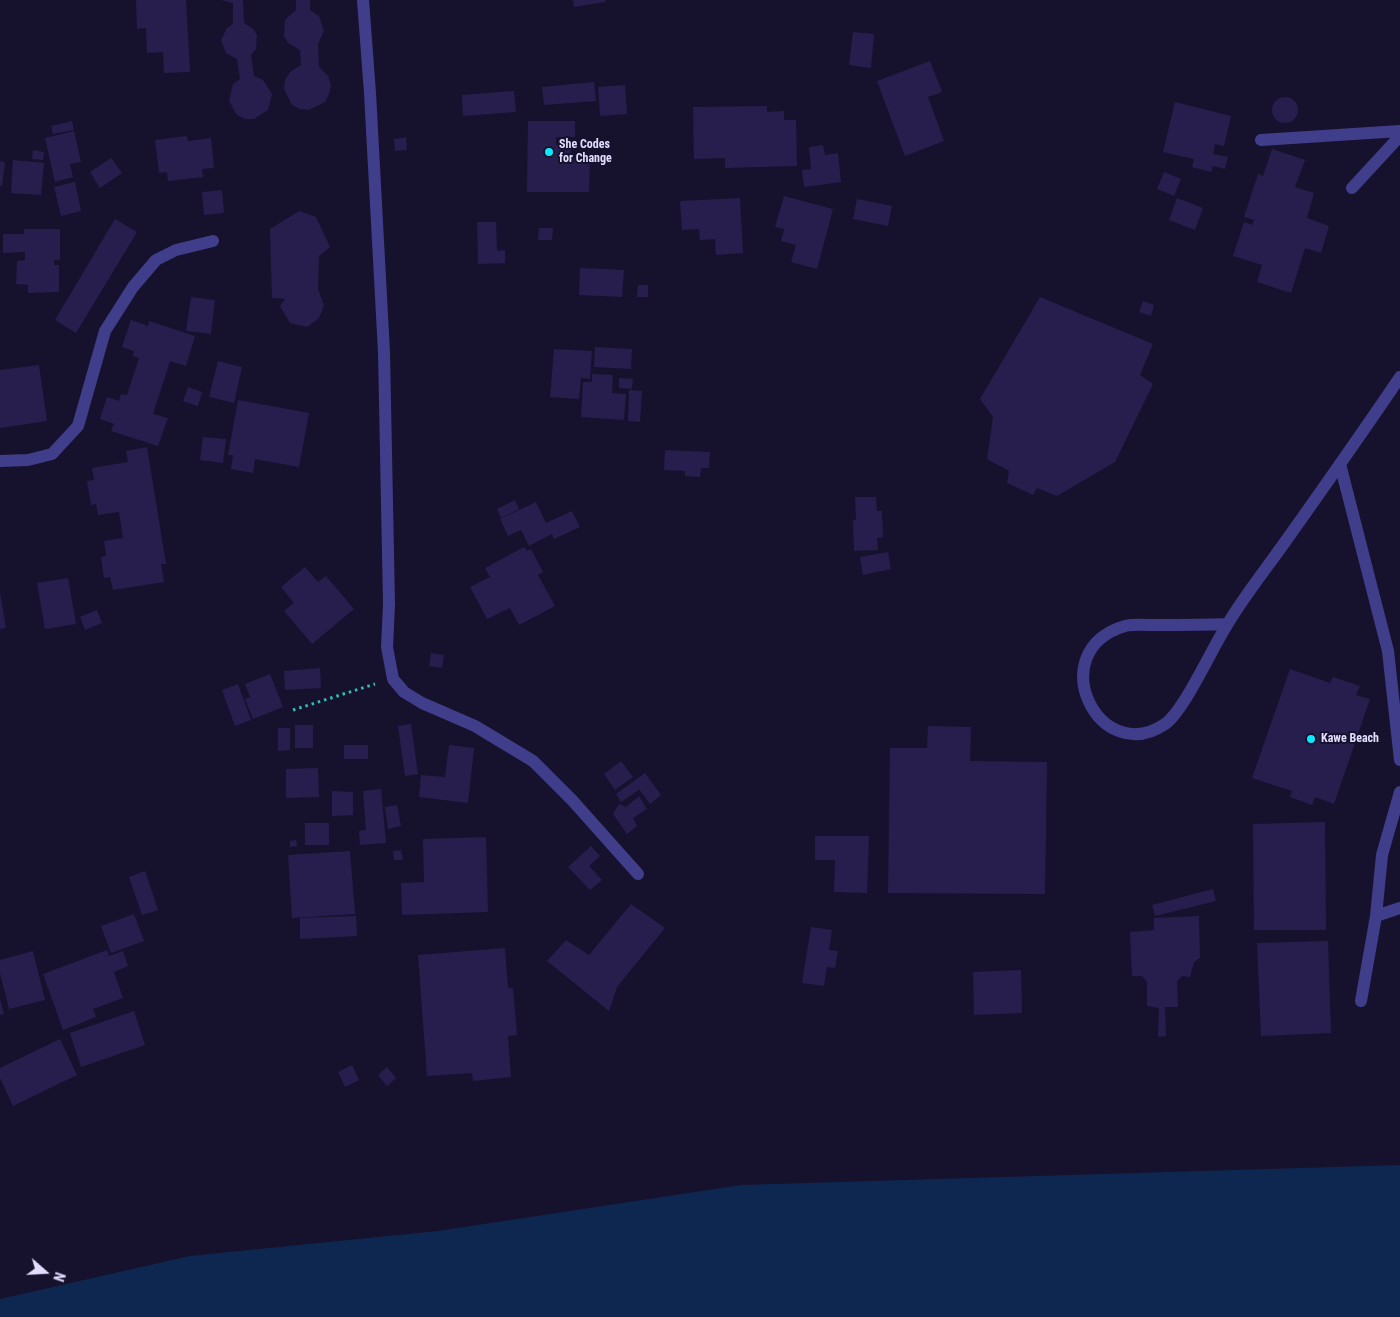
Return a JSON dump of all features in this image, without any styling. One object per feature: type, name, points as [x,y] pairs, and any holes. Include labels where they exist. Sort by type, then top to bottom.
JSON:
[{"type":"street","points":[[363,0],[384,352],[387,647],[393,679],[404,692],[422,703],[475,726],[533,761],[572,800],[638,874]]},
{"type":"street","points":[[1261,140],[1400,131]]},
{"type":"street","points":[[1352,188],[1400,136]]},
{"type":"street","points":[[0,461],[28,460],[52,454],[78,426],[105,331],[134,287],[156,260],[176,250],[212,241]]},
{"type":"street","points":[[1227,624],[1127,626],[1110,632],[1096,643],[1086,659],[1082,677],[1084,695],[1093,711],[1106,724],[1122,732],[1140,733],[1158,729],[1173,719],[1227,624],[1400,378]]},
{"type":"street","points":[[1340,464],[1388,651],[1400,760]]},
{"type":"street","points":[[1361,1001],[1376,916],[1382,855],[1400,792]]},
{"type":"street","points":[[1376,916],[1400,908]]},
{"type":"path","points":[[293,710],[393,679]]},
{"type":"water","points":[[1400,1165],[1400,1317],[0,1317],[0,1299],[190,1256],[438,1231],[741,1185]]},
{"type":"building","points":[[136,0],[186,0],[190,72],[164,73],[163,52],[147,53],[146,28],[137,29]]},
{"type":"building","points":[[221,0],[243,0],[244,23],[253,29],[257,35],[256,49],[251,55],[254,76],[263,80],[272,94],[268,110],[254,119],[245,119],[237,115],[229,101],[233,84],[240,79],[237,59],[226,53],[221,40],[227,28],[233,24],[233,3]]},
{"type":"building","points":[[296,0],[310,0],[310,10],[319,16],[324,31],[318,44],[319,67],[328,76],[331,85],[325,102],[309,110],[300,109],[292,105],[284,89],[285,80],[290,72],[301,65],[300,50],[288,43],[284,36],[285,20],[296,10]]},
{"type":"building","points":[[573,0],[605,0],[605,2],[574,7]]},
{"type":"building","points":[[853,32],[874,34],[871,68],[849,65]]},
{"type":"building","points":[[930,61],[942,92],[928,97],[944,141],[905,156],[877,81]]},
{"type":"building","points":[[594,82],[596,101],[544,105],[542,87]]},
{"type":"building","points":[[625,85],[627,114],[600,116],[598,87]]},
{"type":"building","points":[[514,91],[516,112],[463,116],[462,95]]},
{"type":"building","points":[[1285,97],[1294,101],[1298,110],[1294,119],[1285,123],[1276,119],[1272,110],[1276,101]]},
{"type":"building","points":[[1175,102],[1231,116],[1224,146],[1215,144],[1213,154],[1228,157],[1225,169],[1213,166],[1211,172],[1192,167],[1194,159],[1163,152]]},
{"type":"building","points":[[767,106],[767,112],[784,111],[784,120],[796,120],[797,166],[725,168],[725,158],[694,159],[693,107]]},
{"type":"building","points":[[72,121],[74,130],[53,134],[51,126]]},
{"type":"building","name":"She Codes for Change","points":[[528,121],[575,121],[575,137],[556,137],[556,145],[571,145],[570,158],[590,158],[589,192],[527,192]]},
{"type":"building","points":[[74,131],[81,162],[70,164],[73,177],[55,182],[45,138]]},
{"type":"building","points":[[187,136],[188,141],[211,138],[214,168],[202,169],[203,177],[168,181],[167,172],[159,173],[155,140]]},
{"type":"building","points":[[406,137],[407,150],[395,151],[394,139]]},
{"type":"building","points":[[823,145],[825,155],[838,153],[841,182],[804,187],[802,170],[811,169],[809,147]]},
{"type":"building","points":[[1272,149],[1305,160],[1295,187],[1314,193],[1307,218],[1329,226],[1321,253],[1305,248],[1291,293],[1257,282],[1262,265],[1233,256],[1244,222],[1252,225],[1254,220],[1244,217],[1258,174],[1263,176]]},
{"type":"building","points":[[33,150],[44,152],[43,160],[32,159]]},
{"type":"building","points":[[111,158],[122,173],[100,188],[90,172]]},
{"type":"building","points":[[13,160],[44,163],[41,195],[11,193]]},
{"type":"building","points":[[0,161],[5,162],[2,186],[0,186]]},
{"type":"building","points":[[1164,172],[1181,179],[1174,196],[1157,189]]},
{"type":"building","points":[[75,182],[81,211],[61,216],[54,187]]},
{"type":"building","points":[[222,190],[224,213],[204,215],[202,192]]},
{"type":"building","points":[[784,196],[833,209],[817,269],[791,262],[796,245],[781,241],[784,229],[775,227]]},
{"type":"building","points":[[740,198],[743,253],[716,255],[715,239],[700,240],[699,229],[682,230],[680,201]]},
{"type":"building","points":[[1177,198],[1203,208],[1195,230],[1169,220]]},
{"type":"building","points":[[857,199],[892,206],[888,226],[853,219]]},
{"type":"building","points":[[299,211],[316,217],[330,247],[319,256],[318,289],[324,306],[319,318],[307,327],[290,323],[280,306],[285,299],[272,298],[270,229]]},
{"type":"building","points":[[115,219],[137,232],[76,333],[55,320]]},
{"type":"building","points":[[477,222],[496,222],[497,251],[505,250],[505,263],[478,264]]},
{"type":"building","points":[[539,228],[553,228],[552,240],[538,240]]},
{"type":"building","points":[[24,229],[60,229],[60,260],[54,260],[54,265],[59,265],[59,292],[28,293],[28,285],[16,284],[17,261],[25,260],[25,252],[3,253],[3,234],[24,234]]},
{"type":"building","points":[[580,268],[624,270],[622,297],[579,295]]},
{"type":"building","points":[[638,285],[648,285],[648,297],[637,297]]},
{"type":"building","points":[[191,297],[215,300],[211,334],[186,331]]},
{"type":"building","points":[[1040,297],[1153,344],[1140,375],[1153,384],[1115,462],[1057,496],[1037,488],[1033,495],[1007,483],[1009,471],[987,459],[993,417],[980,399]]},
{"type":"building","points":[[1143,301],[1154,305],[1151,316],[1139,312]]},
{"type":"building","points":[[131,320],[148,326],[149,321],[195,336],[186,366],[170,361],[153,414],[168,418],[158,446],[111,431],[114,424],[100,419],[107,397],[119,401],[121,394],[127,395],[139,358],[133,356],[134,351],[122,347]]},
{"type":"building","points":[[595,347],[632,349],[631,369],[594,367]]},
{"type":"building","points":[[554,349],[592,351],[590,379],[581,378],[579,399],[550,397]]},
{"type":"building","points":[[218,361],[242,367],[234,403],[209,397]]},
{"type":"building","points":[[39,365],[47,421],[0,428],[0,370]]},
{"type":"building","points":[[592,374],[613,375],[612,393],[626,394],[624,420],[581,417],[583,382],[592,382]]},
{"type":"building","points":[[619,378],[633,379],[632,389],[619,388]]},
{"type":"building","points":[[188,387],[202,392],[198,406],[183,401]]},
{"type":"building","points":[[629,390],[642,391],[640,422],[628,421]]},
{"type":"building","points":[[238,400],[309,413],[299,467],[255,459],[253,473],[231,469],[233,455],[228,455]]},
{"type":"building","points":[[203,437],[226,439],[223,463],[200,460]]},
{"type":"building","points":[[147,447],[166,564],[161,564],[164,582],[113,590],[110,577],[104,578],[101,557],[106,556],[104,541],[123,538],[119,512],[98,515],[96,504],[91,505],[87,481],[94,480],[92,468],[128,462],[126,451]]},
{"type":"building","points":[[665,450],[710,452],[709,468],[701,468],[700,477],[685,476],[685,471],[664,470]]},
{"type":"building","points":[[855,497],[876,497],[877,511],[882,511],[883,537],[877,538],[878,550],[854,551],[853,520],[856,520]]},
{"type":"building","points":[[515,500],[519,509],[501,518],[497,509]]},
{"type":"building","points":[[536,502],[546,523],[572,511],[580,527],[554,539],[552,534],[529,546],[521,530],[508,536],[500,519]]},
{"type":"building","points":[[524,547],[527,551],[531,549],[543,572],[538,575],[555,606],[519,625],[510,608],[487,619],[470,587],[490,577],[485,568]]},
{"type":"building","points":[[888,552],[891,569],[863,575],[860,557]]},
{"type":"building","points":[[305,567],[318,582],[326,576],[354,609],[312,644],[284,611],[294,603],[281,587]]},
{"type":"building","points":[[68,578],[76,624],[45,629],[37,583]]},
{"type":"building","points":[[0,592],[6,628],[0,629]]},
{"type":"building","points":[[97,610],[102,623],[85,630],[80,617]]},
{"type":"building","points":[[431,653],[444,655],[442,668],[429,666]]},
{"type":"building","points":[[320,668],[321,688],[285,690],[284,671]]},
{"type":"building","name":"Kawe Beach","points":[[1290,669],[1330,683],[1333,677],[1360,686],[1356,695],[1370,699],[1334,804],[1315,797],[1312,805],[1290,797],[1292,791],[1252,778]]},
{"type":"building","points":[[270,674],[283,707],[253,719],[245,699],[250,697],[245,684]]},
{"type":"building","points":[[238,684],[251,720],[235,726],[222,690]]},
{"type":"building","points":[[411,724],[418,774],[405,776],[398,726]]},
{"type":"building","points":[[295,725],[313,725],[313,748],[295,748]]},
{"type":"building","points":[[928,726],[971,727],[970,761],[1047,762],[1045,894],[888,893],[890,748],[927,748]]},
{"type":"building","points":[[278,728],[290,728],[290,750],[278,751]]},
{"type":"building","points":[[344,745],[368,745],[368,759],[344,759]]},
{"type":"building","points":[[449,745],[474,748],[468,803],[419,797],[421,775],[445,777]]},
{"type":"building","points":[[621,761],[633,777],[615,790],[604,774]]},
{"type":"building","points":[[318,768],[319,797],[286,798],[286,769]]},
{"type":"building","points":[[645,773],[661,795],[650,804],[635,784],[639,790],[621,802],[616,794]]},
{"type":"building","points":[[381,789],[386,843],[360,845],[359,831],[366,830],[363,791]]},
{"type":"building","points":[[332,791],[353,792],[353,815],[332,816]]},
{"type":"building","points":[[639,796],[647,809],[633,818],[637,826],[627,834],[613,814],[619,804],[626,807]]},
{"type":"building","points":[[397,805],[401,826],[388,829],[385,807]]},
{"type":"building","points":[[1325,822],[1326,930],[1254,930],[1253,824]]},
{"type":"building","points":[[305,823],[329,823],[329,845],[305,845]]},
{"type":"building","points":[[815,836],[869,836],[867,893],[834,892],[835,860],[815,860]]},
{"type":"building","points":[[486,837],[488,912],[402,915],[401,883],[424,882],[423,839]]},
{"type":"building","points":[[296,840],[297,846],[290,847],[290,841]]},
{"type":"building","points":[[591,846],[600,856],[589,866],[602,880],[590,890],[568,867]]},
{"type":"building","points":[[401,850],[403,860],[394,860],[393,851]]},
{"type":"building","points":[[350,851],[355,914],[292,918],[288,855]]},
{"type":"building","points":[[145,871],[158,910],[142,915],[129,877]]},
{"type":"building","points":[[1213,889],[1216,901],[1155,916],[1152,905]]},
{"type":"building","points":[[631,904],[665,928],[617,987],[609,1011],[547,961],[566,940],[589,955]]},
{"type":"building","points":[[134,914],[144,941],[111,953],[101,926]]},
{"type":"building","points":[[356,916],[357,936],[300,939],[300,918]]},
{"type":"building","points":[[1199,916],[1200,958],[1194,962],[1190,977],[1182,976],[1177,981],[1178,1007],[1165,1007],[1166,1036],[1158,1037],[1159,1008],[1147,1006],[1147,982],[1142,976],[1132,976],[1130,932],[1154,930],[1154,918]]},
{"type":"building","points":[[811,927],[832,930],[829,950],[838,951],[835,968],[827,967],[824,986],[802,983]]},
{"type":"building","points":[[1328,941],[1331,1033],[1261,1036],[1257,943]]},
{"type":"building","points":[[505,948],[508,988],[513,988],[517,1035],[508,1036],[511,1077],[473,1081],[472,1073],[427,1076],[418,955]]},
{"type":"building","points":[[107,950],[109,956],[123,951],[128,966],[114,972],[123,998],[93,1009],[96,1017],[63,1030],[43,974]]},
{"type":"building","points":[[33,951],[45,1000],[9,1009],[0,973],[0,960]]},
{"type":"building","points":[[1021,970],[1022,1013],[974,1015],[973,972]]},
{"type":"building","points":[[0,999],[4,1014],[0,1015]]},
{"type":"building","points":[[134,1011],[145,1045],[81,1067],[70,1033]]},
{"type":"building","points":[[60,1039],[77,1075],[13,1106],[0,1078],[0,1068]]},
{"type":"building","points":[[352,1065],[359,1080],[345,1087],[338,1072]]},
{"type":"building","points":[[387,1067],[396,1078],[387,1086],[378,1075]]},
{"type":"place","name":"She Codes for Change","points":[[549,152]]},
{"type":"place","name":"Kawe Beach","points":[[1311,739]]}]
